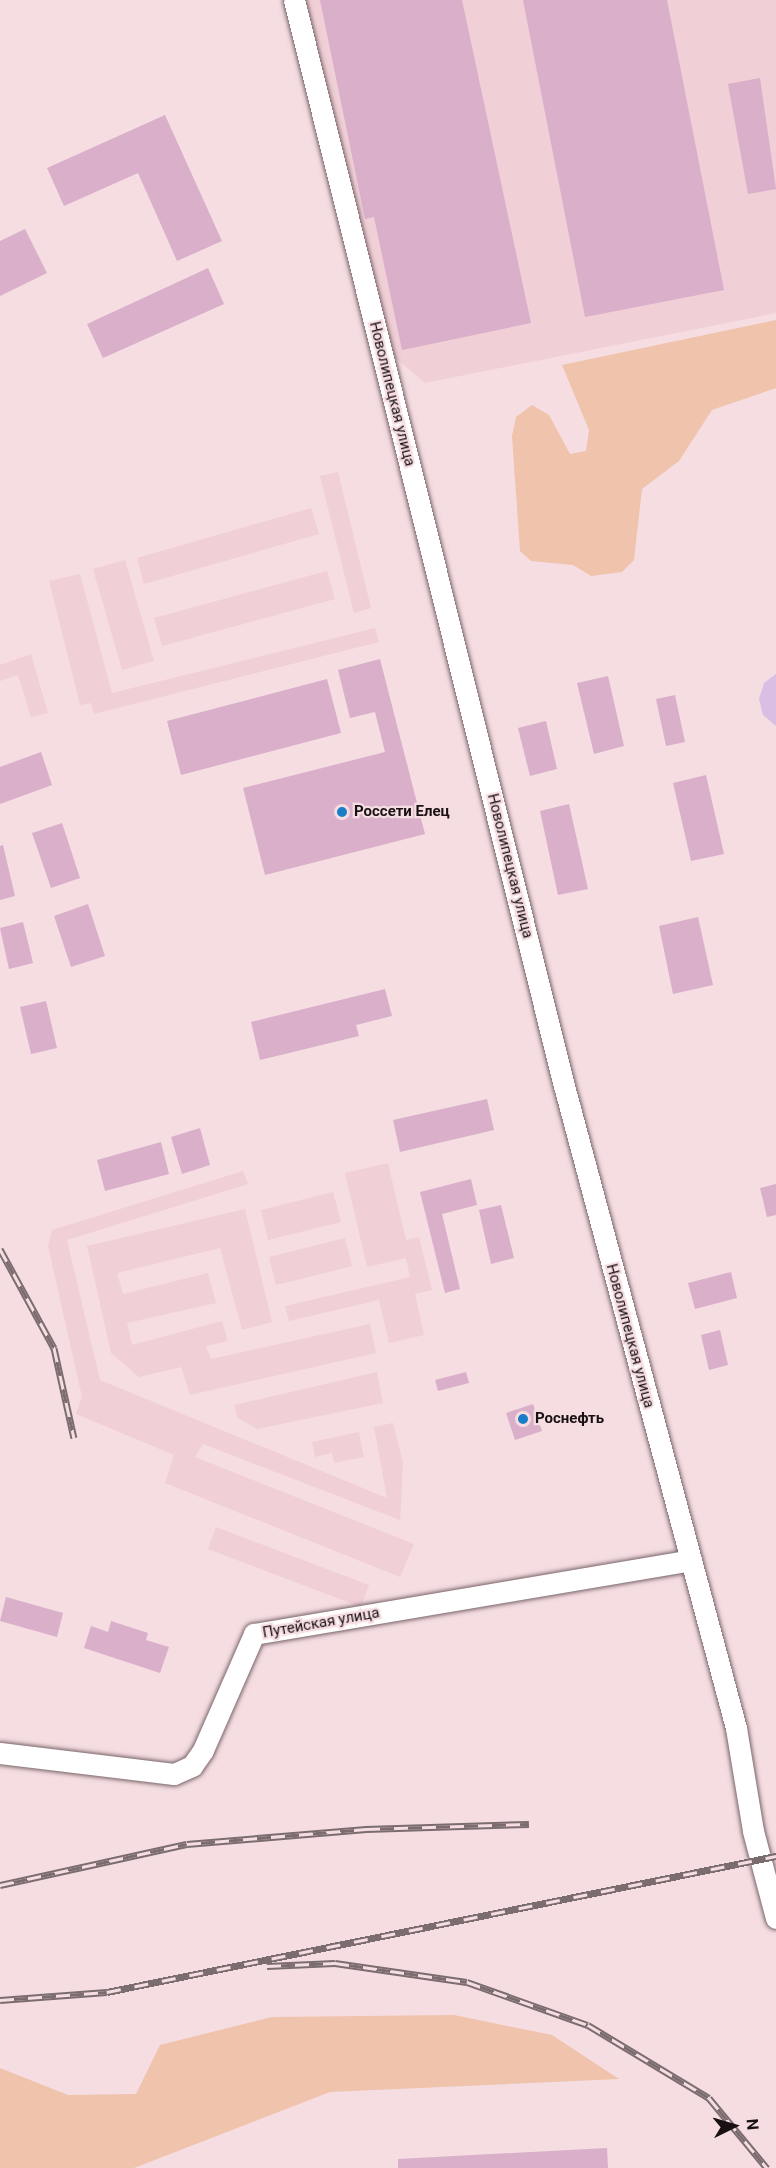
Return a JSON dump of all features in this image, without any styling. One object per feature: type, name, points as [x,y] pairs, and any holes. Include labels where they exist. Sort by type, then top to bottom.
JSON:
[{"type":"street","name":"Новолипецкая улица","points":[[294,0],[563,1082],[736,1728],[753,1831],[776,1918]]},
{"type":"street","name":"Путейская улица","points":[[0,1752],[174,1774],[192,1766],[203,1750],[254,1634],[690,1560]]},
{"type":"shaded area","points":[[303,0],[776,0],[776,313],[425,383],[393,356]]},
{"type":"shaded area","points":[[776,320],[776,388],[712,410],[679,461],[642,489],[634,560],[622,572],[591,576],[573,565],[531,561],[520,551],[512,436],[516,417],[532,405],[549,415],[570,454],[586,451],[589,430],[562,365]]},
{"type":"shaded area","points":[[338,472],[371,608],[354,613],[320,476]]},
{"type":"shaded area","points":[[311,508],[319,534],[144,584],[137,558]]},
{"type":"shaded area","points":[[125,560],[154,661],[122,670],[93,569]]},
{"type":"shaded area","points":[[327,571],[335,599],[162,646],[154,618]]},
{"type":"shaded area","points":[[80,574],[112,693],[375,628],[379,642],[94,714],[91,703],[80,705],[49,581]]},
{"type":"shaded area","points":[[31,654],[48,713],[31,717],[18,675],[0,681],[0,665]]},
{"type":"shaded area","points":[[776,674],[776,726],[763,715],[759,699],[764,683]]},
{"type":"shaded area","points":[[388,1163],[406,1240],[419,1237],[432,1290],[415,1294],[424,1335],[389,1343],[379,1300],[289,1321],[285,1306],[410,1277],[406,1258],[367,1267],[345,1173]]},
{"type":"shaded area","points":[[243,1171],[248,1184],[67,1240],[100,1380],[387,1498],[374,1427],[393,1423],[403,1463],[400,1520],[203,1444],[195,1457],[414,1544],[400,1577],[165,1483],[174,1455],[76,1414],[82,1397],[48,1246],[52,1230]]},
{"type":"shaded area","points":[[333,1192],[341,1222],[268,1240],[261,1210]]},
{"type":"shaded area","points":[[245,1209],[272,1322],[242,1330],[220,1248],[117,1273],[123,1294],[208,1273],[216,1303],[127,1323],[132,1345],[222,1321],[228,1341],[206,1346],[211,1359],[370,1324],[376,1353],[190,1395],[181,1367],[139,1377],[111,1353],[87,1246]]},
{"type":"shaded area","points":[[345,1238],[352,1266],[276,1285],[269,1257]]},
{"type":"shaded area","points":[[377,1372],[383,1403],[257,1429],[238,1418],[234,1405]]},
{"type":"shaded area","points":[[359,1432],[364,1457],[334,1463],[332,1453],[315,1457],[312,1442]]},
{"type":"shaded area","points":[[216,1527],[369,1585],[361,1607],[208,1549]]},
{"type":"shaded area","points":[[454,2015],[552,2035],[619,2079],[330,2092],[134,2168],[0,2168],[0,2068],[68,2095],[136,2094],[160,2045],[272,2017]]},
{"type":"building","points":[[320,0],[462,0],[531,323],[402,350],[374,217],[365,219]]},
{"type":"building","points":[[523,0],[667,0],[724,290],[585,317]]},
{"type":"building","points":[[760,78],[776,189],[748,194],[728,84]]},
{"type":"building","points":[[165,115],[222,241],[177,261],[138,173],[64,206],[47,168]]},
{"type":"building","points":[[25,229],[47,273],[0,296],[0,241]]},
{"type":"building","points":[[208,268],[224,304],[103,358],[87,324]]},
{"type":"building","points":[[380,659],[425,834],[265,875],[243,788],[385,752],[375,712],[350,718],[338,670]]},
{"type":"building","points":[[608,676],[624,746],[594,754],[577,683]]},
{"type":"building","points":[[327,679],[341,733],[181,775],[167,721]]},
{"type":"building","points":[[675,695],[685,742],[666,746],[656,699]]},
{"type":"building","points":[[546,721],[557,769],[530,776],[518,728]]},
{"type":"building","points":[[41,752],[52,785],[0,804],[0,767]]},
{"type":"building","points":[[706,775],[724,854],[691,861],[673,783]]},
{"type":"building","points":[[569,804],[588,889],[558,895],[540,811]]},
{"type":"building","points":[[62,823],[80,878],[51,888],[32,833]]},
{"type":"building","points":[[3,845],[15,896],[0,900],[0,846]]},
{"type":"building","points":[[88,904],[105,956],[71,967],[54,916]]},
{"type":"building","points":[[698,917],[713,985],[673,994],[659,926]]},
{"type":"building","points":[[23,922],[33,963],[9,969],[0,928]]},
{"type":"building","points":[[385,989],[392,1016],[356,1025],[359,1036],[260,1060],[251,1022]]},
{"type":"building","points":[[46,1001],[57,1048],[31,1054],[20,1007]]},
{"type":"building","points":[[487,1099],[494,1130],[400,1152],[393,1120]]},
{"type":"building","points":[[200,1128],[210,1165],[182,1174],[171,1137]]},
{"type":"building","points":[[161,1142],[169,1174],[105,1191],[97,1160]]},
{"type":"building","points":[[471,1179],[477,1205],[442,1214],[460,1289],[445,1293],[420,1192]]},
{"type":"building","points":[[776,1184],[776,1215],[767,1217],[760,1188]]},
{"type":"building","points":[[501,1205],[514,1258],[491,1264],[479,1210]]},
{"type":"building","points":[[731,1272],[737,1298],[695,1309],[688,1283]]},
{"type":"building","points":[[720,1330],[728,1365],[709,1370],[701,1335]]},
{"type":"building","points":[[466,1372],[469,1383],[438,1391],[435,1380]]},
{"type":"building","points":[[533,1404],[542,1431],[515,1440],[506,1413]]},
{"type":"building","points":[[6,1597],[63,1613],[57,1637],[0,1621]]},
{"type":"building","points":[[111,1621],[148,1633],[146,1640],[169,1647],[160,1673],[84,1648],[91,1626],[108,1632]]},
{"type":"building","points":[[607,2148],[608,2168],[398,2168],[398,2159]]},
{"type":"railway","points":[[0,1249],[54,1348],[74,1438]]},
{"type":"railway","points":[[0,1885],[187,1844],[366,1829],[529,1824]]},
{"type":"railway","points":[[0,2000],[107,1992],[776,1856]]},
{"type":"railway","points":[[267,1966],[335,1963],[467,1982],[588,2025],[709,2098],[767,2168]]},
{"type":"place","name":"Россети Елец","points":[[342,812]]},
{"type":"place","name":"Роснефть","points":[[523,1419]]}]
